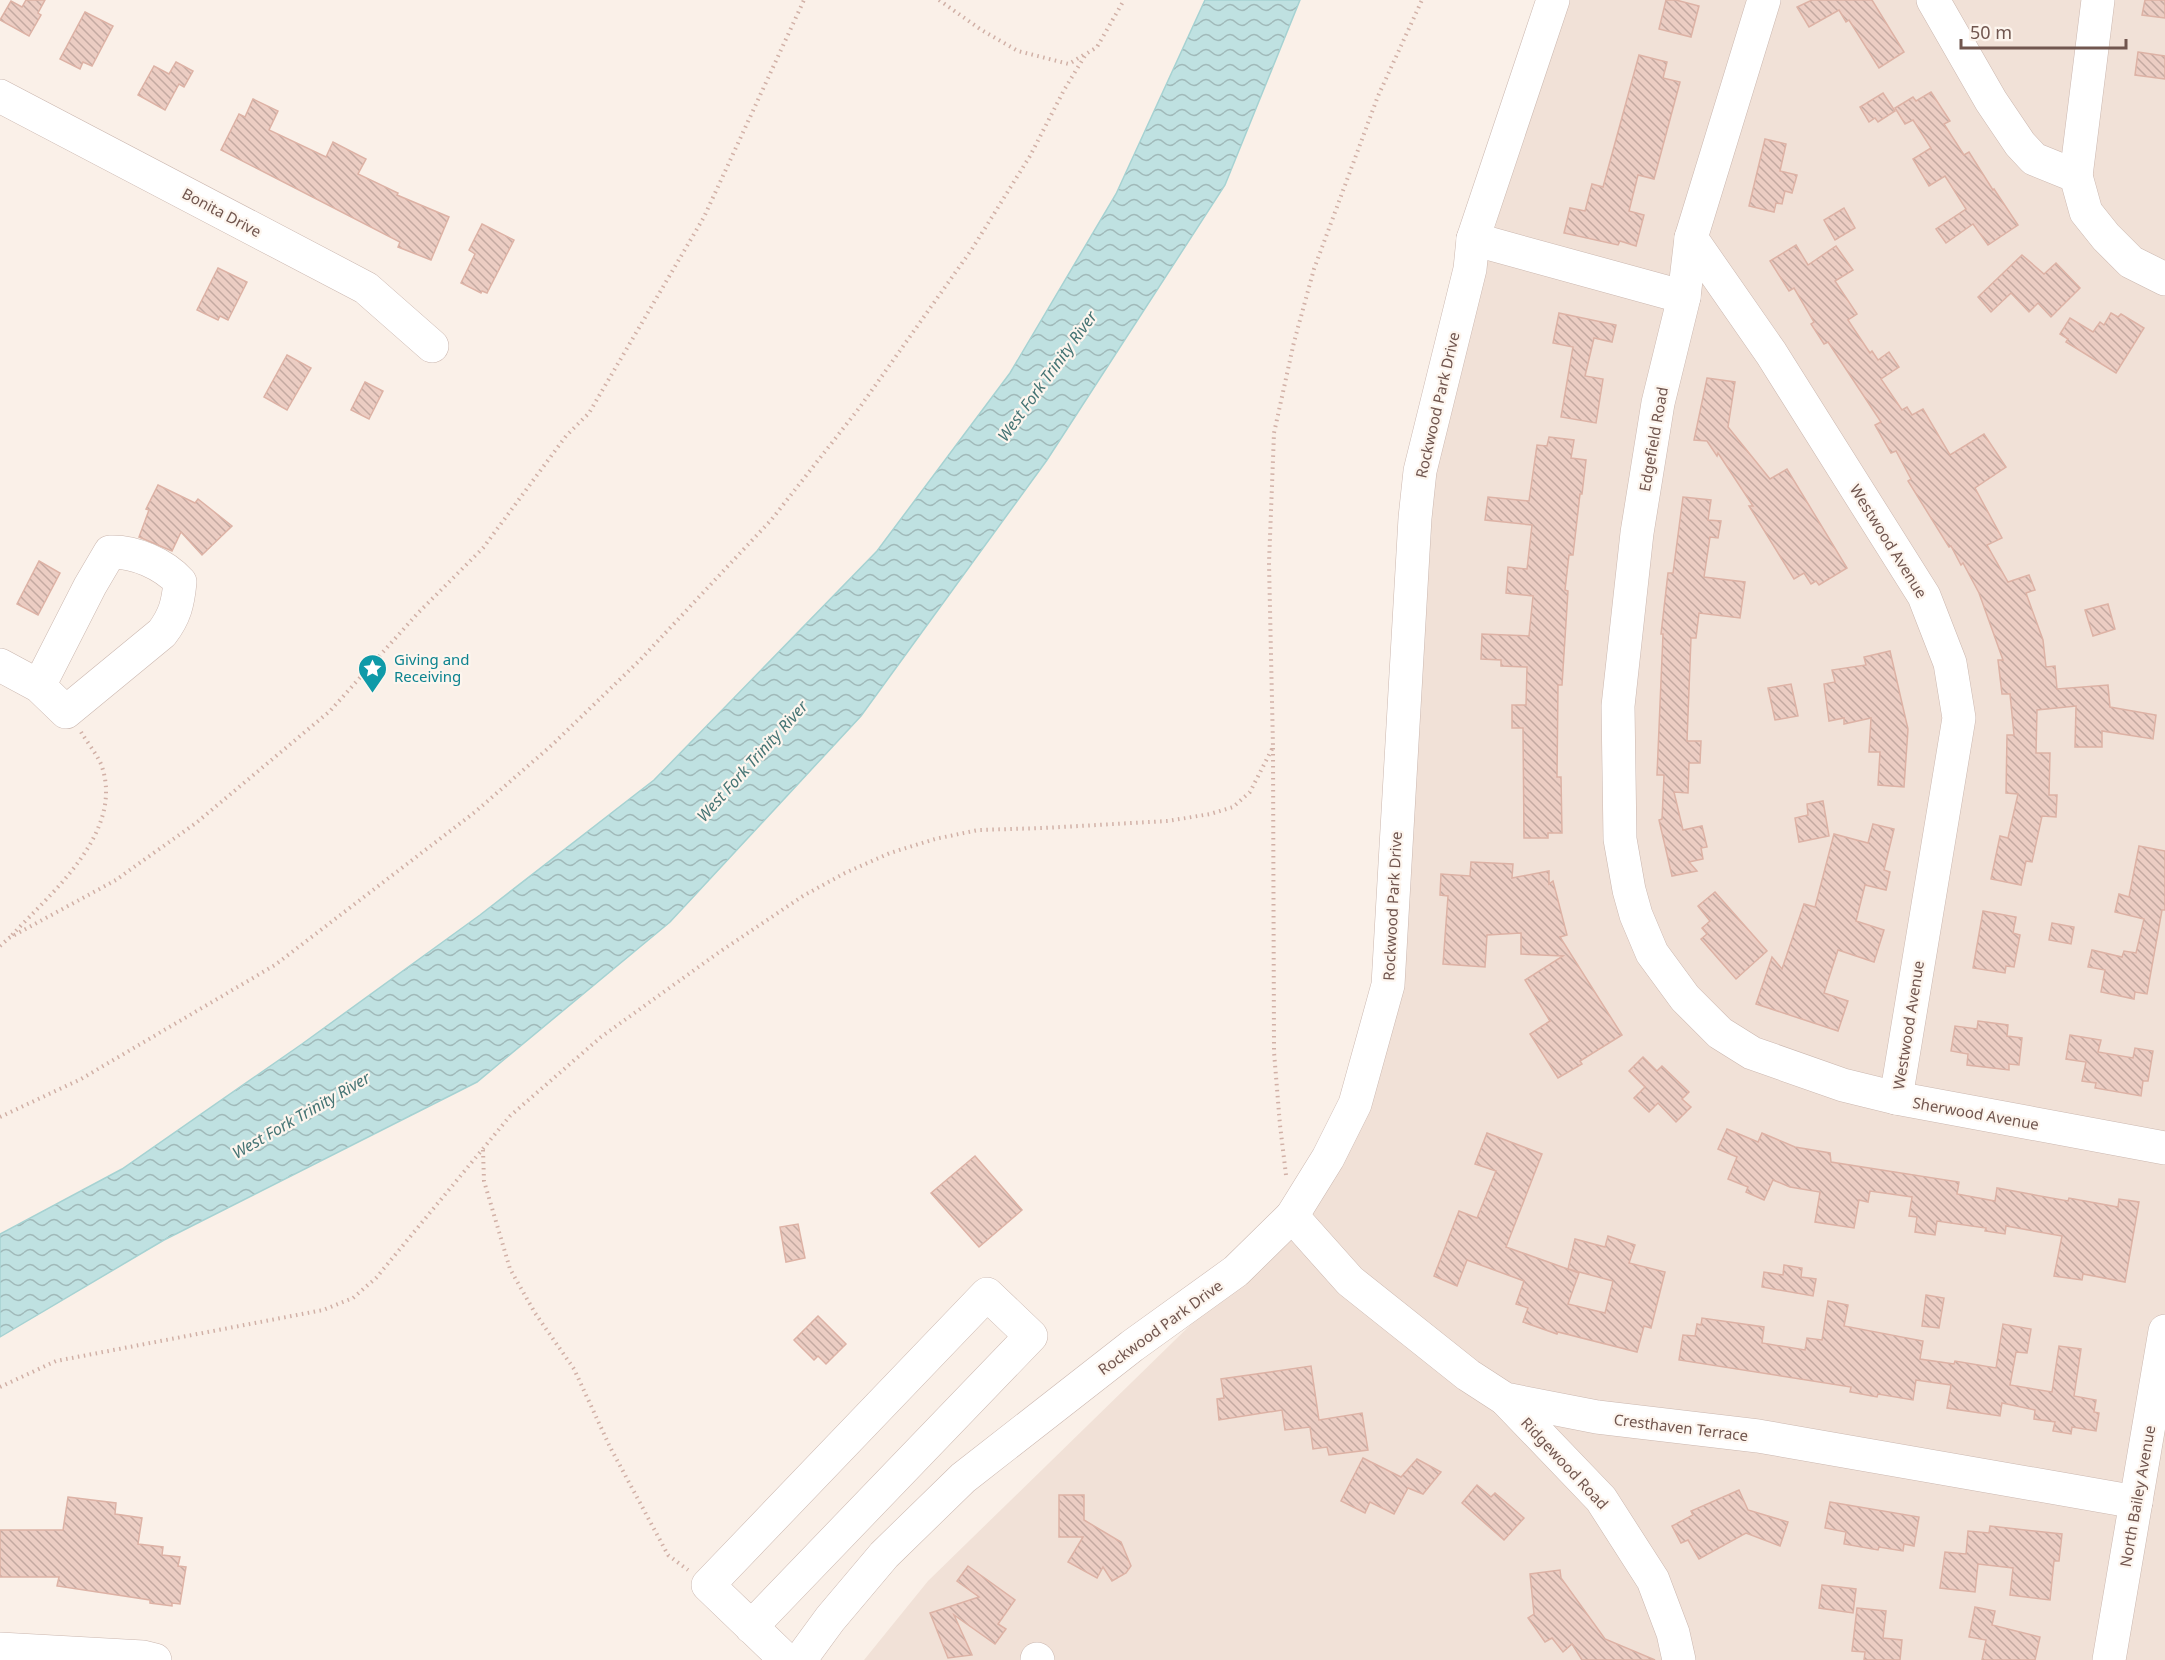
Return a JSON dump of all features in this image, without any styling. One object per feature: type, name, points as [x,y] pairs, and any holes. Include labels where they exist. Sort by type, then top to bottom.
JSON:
[{"type":"street","name":"Rockwood Park Drive","points":[[800,1660],[830,1619],[884,1555],[963,1478],[1132,1346],[1236,1271],[1292,1216],[1328,1158],[1355,1104],[1388,986],[1414,530],[1420,471],[1470,269],[1473,239],[1553,0]]},
{"type":"street","name":"Edgefield Road","points":[[1629,890],[1620,839],[1618,706],[1637,533],[1658,403],[1684,297],[1691,238],[1764,0]]},
{"type":"street","points":[[1933,0],[1991,101],[2020,144],[2034,159],[2076,176]]},
{"type":"street","points":[[2098,0],[2076,176],[2086,212],[2106,237],[2131,262],[2165,279]]},
{"type":"street","name":"Bonita Drive","points":[[0,96],[366,288],[432,346]]},
{"type":"street","name":"Westwood Avenue","points":[[1691,238],[1771,353],[1924,596],[1950,663],[1959,718],[1896,1098]]},
{"type":"street","points":[[1473,239],[1684,297]]},
{"type":"street","points":[[0,665],[39,686],[66,712],[162,633],[173,619],[178,603],[180,582],[174,575],[132,555],[110,552],[39,686]]},
{"type":"street","name":"Sherwood Avenue","points":[[1629,890],[1636,915],[1652,953],[1685,998],[1720,1033],[1752,1053],[1843,1085],[1896,1098],[2165,1148]]},
{"type":"street","name":"Cresthaven Terrace","points":[[1292,1216],[1350,1281],[1440,1354],[1505,1399],[1597,1417],[1758,1436],[2136,1502]]},
{"type":"street","points":[[752,1627],[1031,1336],[987,1294],[708,1585],[786,1660]]},
{"type":"street","name":"North Bailey Avenue","points":[[2109,1660],[2165,1331]]},
{"type":"street","name":"Ridgewood Road","points":[[1505,1399],[1601,1499],[1653,1580],[1673,1633],[1679,1660]]},
{"type":"street","points":[[0,1648],[143,1657],[155,1660]]},
{"type":"path","points":[[9,938],[116,880],[196,823],[330,711],[418,613],[483,548],[566,436],[589,413],[704,217],[804,0]]},
{"type":"path","points":[[939,0],[980,29],[1018,51],[1069,64],[1097,46],[1124,0]]},
{"type":"path","points":[[1292,1216],[1280,1125],[1274,1052],[1274,747],[1269,563],[1274,433],[1294,342],[1314,269],[1378,96],[1422,0]]},
{"type":"path","points":[[0,1117],[81,1079],[275,965],[475,812],[552,745],[640,660],[772,519],[860,407],[972,249],[1030,156],[1064,90],[1086,54]]},
{"type":"path","points":[[0,946],[76,866],[92,842],[104,812],[106,790],[100,764],[74,720],[66,712]]},
{"type":"path","points":[[0,1387],[56,1361],[323,1310],[353,1298],[376,1278],[510,1116],[601,1037],[718,953],[803,896],[845,873],[890,853],[935,839],[978,830],[1168,821],[1210,814],[1233,807],[1250,792],[1274,747]]},
{"type":"path","points":[[483,1149],[484,1181],[510,1269],[534,1313],[574,1369],[610,1447],[668,1555],[708,1585]]},
{"type":"shaded area","points":[[1558,0],[2165,0],[2165,1660],[864,1660],[928,1581],[1298,1220],[1364,1097],[1415,518]]},
{"type":"water","name":"West Fork Trinity River","points":[[1205,0],[1300,0],[1225,185],[1047,460],[861,716],[670,922],[477,1082],[164,1240],[0,1337],[0,1234],[122,1169],[302,1044],[480,915],[654,780],[877,551],[1010,373],[1116,194]]},
{"type":"building","points":[[26,0],[45,0],[38,13],[41,15],[29,36],[0,20],[11,1],[22,7]]},
{"type":"building","points":[[1666,0],[1699,6],[1691,37],[1659,29]]},
{"type":"building","points":[[1812,0],[1872,0],[1904,52],[1879,68],[1849,20],[1846,22],[1839,10],[1809,27],[1797,7]]},
{"type":"building","points":[[2145,0],[2165,0],[2165,18],[2142,15]]},
{"type":"building","points":[[85,12],[113,26],[92,66],[83,62],[80,69],[60,59]]},
{"type":"building","points":[[2138,52],[2165,56],[2165,79],[2135,75]]},
{"type":"building","points":[[1639,55],[1667,62],[1663,78],[1680,82],[1654,179],[1638,175],[1629,211],[1644,215],[1636,246],[1620,241],[1618,245],[1564,233],[1570,208],[1585,211],[1592,184],[1603,187]]},
{"type":"building","points":[[176,62],[193,71],[184,87],[179,84],[165,110],[138,95],[154,66],[169,74]]},
{"type":"building","points":[[1931,92],[1950,121],[1944,124],[1964,155],[1969,152],[2018,225],[1988,245],[1973,224],[1946,243],[1936,229],[1966,209],[1945,176],[1929,186],[1913,159],[1931,148],[1913,120],[1905,124],[1895,108],[1913,97],[1916,101]]},
{"type":"building","points":[[1883,93],[1895,111],[1878,122],[1875,118],[1869,122],[1860,107]]},
{"type":"building","points":[[253,99],[278,111],[269,130],[326,157],[333,142],[366,159],[358,174],[398,193],[397,195],[449,217],[431,260],[398,247],[400,242],[221,150],[239,114],[245,117]]},
{"type":"building","points":[[1765,139],[1786,144],[1780,171],[1797,175],[1792,193],[1785,191],[1782,204],[1776,203],[1774,212],[1749,206]]},
{"type":"building","points":[[1844,208],[1855,228],[1835,240],[1824,220]]},
{"type":"building","points":[[482,224],[514,240],[487,293],[482,291],[481,293],[461,283],[475,254],[469,250]]},
{"type":"building","points":[[1796,245],[1808,265],[1836,246],[1853,270],[1835,281],[1857,314],[1848,320],[1870,353],[1872,351],[1878,360],[1889,352],[1899,367],[1881,379],[1902,410],[1907,407],[1912,415],[1923,409],[1950,455],[1984,434],[2006,467],[1975,488],[2002,538],[1987,545],[2008,582],[2029,575],[2035,590],[2026,593],[2043,640],[2046,667],[2055,666],[2057,689],[2108,685],[2110,707],[2156,715],[2153,739],[2102,731],[2102,747],[2075,747],[2076,706],[2037,710],[2036,753],[2050,753],[2049,795],[2057,795],[2056,817],[2042,816],[2032,862],[2026,861],[2021,885],[1991,879],[2000,836],[2008,838],[2018,794],[2006,793],[2007,735],[2014,735],[2010,694],[2002,694],[1998,660],[2003,660],[1979,593],[1963,563],[1961,565],[1908,481],[1911,479],[1896,451],[1891,453],[1875,425],[1881,422],[1828,342],[1824,344],[1811,324],[1814,322],[1794,288],[1789,291],[1770,261]]},
{"type":"building","points":[[2022,255],[2044,274],[2056,263],[2080,288],[2051,317],[2038,303],[2029,312],[2011,293],[1991,312],[1978,297]]},
{"type":"building","points":[[218,268],[247,282],[228,320],[220,316],[218,320],[197,310]]},
{"type":"building","points":[[1559,313],[1616,325],[1612,342],[1594,338],[1585,376],[1603,379],[1596,423],[1561,417],[1573,347],[1553,343]]},
{"type":"building","points":[[2111,313],[2118,317],[2121,314],[2144,328],[2116,373],[2066,342],[2068,339],[2060,334],[2070,318],[2093,332],[2100,322],[2104,325]]},
{"type":"building","points":[[287,355],[311,368],[287,410],[264,397]]},
{"type":"building","points":[[1707,378],[1735,382],[1728,427],[1770,479],[1787,469],[1847,568],[1819,585],[1816,581],[1811,584],[1804,573],[1794,579],[1749,506],[1753,506],[1718,453],[1717,456],[1707,441],[1694,440]]},
{"type":"building","points":[[365,382],[383,391],[369,419],[351,410]]},
{"type":"building","points":[[1549,437],[1574,440],[1571,458],[1586,460],[1573,555],[1569,555],[1565,590],[1568,591],[1562,685],[1558,685],[1557,777],[1561,777],[1562,833],[1548,833],[1548,838],[1524,838],[1523,728],[1512,728],[1512,705],[1526,705],[1527,667],[1501,666],[1501,660],[1481,659],[1482,634],[1529,636],[1533,596],[1506,593],[1508,567],[1527,569],[1532,525],[1485,520],[1488,497],[1529,501],[1537,445],[1547,446]]},
{"type":"building","points":[[158,485],[195,503],[198,499],[232,526],[202,555],[181,532],[172,551],[139,537],[149,510],[146,509]]},
{"type":"building","points":[[1683,497],[1711,500],[1708,520],[1721,521],[1718,538],[1710,537],[1704,577],[1745,582],[1740,618],[1699,613],[1696,638],[1691,638],[1687,741],[1701,741],[1700,763],[1689,763],[1688,793],[1674,792],[1683,830],[1702,826],[1707,847],[1701,848],[1703,859],[1689,862],[1697,871],[1672,876],[1659,820],[1662,819],[1664,775],[1657,775],[1663,634],[1661,634],[1668,573],[1673,573]]},
{"type":"building","points":[[39,561],[60,573],[38,615],[17,604]]},
{"type":"building","points":[[2108,604],[2115,629],[2093,636],[2085,610]]},
{"type":"building","points":[[1890,651],[1908,729],[1904,787],[1878,785],[1880,752],[1869,752],[1871,718],[1844,724],[1844,718],[1829,721],[1824,684],[1835,682],[1832,670],[1866,665],[1864,657]]},
{"type":"building","points":[[1791,684],[1798,716],[1775,720],[1768,688]]},
{"type":"building","points":[[1823,801],[1829,836],[1799,842],[1795,818],[1808,815],[1807,804]]},
{"type":"building","points":[[1873,824],[1894,829],[1884,870],[1890,872],[1886,890],[1865,885],[1856,921],[1884,930],[1874,962],[1838,950],[1824,993],[1848,1001],[1838,1031],[1756,1004],[1772,957],[1782,969],[1804,904],[1815,907],[1834,834],[1868,843]]},
{"type":"building","points":[[2139,846],[2165,851],[2165,910],[2162,910],[2147,994],[2135,992],[2134,999],[2101,992],[2105,970],[2088,967],[2092,950],[2122,957],[2124,951],[2136,953],[2144,919],[2115,912],[2119,894],[2129,897]]},
{"type":"building","points":[[1471,862],[1513,864],[1512,878],[1549,871],[1549,884],[1553,881],[1567,935],[1560,937],[1622,1035],[1580,1061],[1582,1064],[1558,1078],[1530,1034],[1550,1021],[1525,980],[1563,956],[1521,954],[1521,933],[1487,935],[1485,967],[1443,964],[1448,896],[1440,895],[1441,874],[1470,876]]},
{"type":"building","points":[[1715,892],[1767,951],[1736,979],[1701,939],[1707,934],[1702,928],[1710,921],[1698,906]]},
{"type":"building","points":[[1983,911],[2016,917],[2013,933],[2020,935],[2014,967],[2006,966],[2005,973],[1973,968]]},
{"type":"building","points":[[2052,923],[2074,927],[2071,944],[2049,940]]},
{"type":"building","points":[[1978,1021],[2008,1025],[2007,1036],[2022,1038],[2019,1065],[2009,1064],[2009,1070],[1967,1065],[1968,1054],[1951,1051],[1955,1026],[1977,1029]]},
{"type":"building","points":[[2070,1035],[2101,1040],[2098,1052],[2133,1058],[2135,1048],[2153,1051],[2148,1081],[2143,1081],[2141,1096],[2095,1088],[2096,1083],[2082,1081],[2086,1062],[2066,1059]]},
{"type":"building","points":[[1643,1057],[1657,1071],[1662,1066],[1689,1092],[1682,1099],[1691,1107],[1676,1122],[1658,1103],[1649,1112],[1634,1098],[1645,1087],[1629,1071]]},
{"type":"building","points":[[1727,1129],[1758,1142],[1762,1133],[1795,1147],[1830,1153],[1831,1162],[1959,1182],[1957,1194],[1995,1201],[1997,1188],[2068,1201],[2069,1198],[2118,1207],[2119,1199],[2139,1202],[2125,1282],[2083,1274],[2082,1280],[2054,1276],[2062,1236],[2006,1226],[2005,1234],[1985,1231],[1986,1228],[1937,1221],[1935,1235],[1915,1232],[1917,1217],[1909,1216],[1912,1197],[1870,1191],[1868,1202],[1859,1200],[1854,1228],[1815,1222],[1820,1192],[1790,1187],[1773,1180],[1764,1200],[1746,1192],[1748,1187],[1728,1179],[1737,1157],[1718,1149]]},
{"type":"building","points":[[1487,1133],[1542,1154],[1506,1247],[1579,1273],[1568,1304],[1605,1313],[1613,1281],[1568,1269],[1575,1239],[1605,1247],[1608,1236],[1635,1245],[1629,1263],[1665,1272],[1651,1328],[1644,1326],[1637,1352],[1558,1332],[1557,1334],[1523,1322],[1528,1308],[1516,1304],[1524,1281],[1467,1260],[1457,1286],[1434,1276],[1459,1211],[1477,1218],[1496,1171],[1475,1164]]},
{"type":"building","points":[[975,1156],[1022,1210],[979,1247],[931,1193]]},
{"type":"building","points":[[798,1224],[805,1258],[786,1262],[780,1227]]},
{"type":"building","points":[[1784,1265],[1802,1268],[1801,1277],[1816,1279],[1813,1296],[1762,1287],[1764,1272],[1783,1275]]},
{"type":"building","points":[[1926,1295],[1944,1298],[1939,1328],[1922,1326]]},
{"type":"building","points":[[1828,1301],[1848,1305],[1844,1326],[1923,1341],[1920,1359],[1954,1364],[1955,1361],[1996,1368],[2003,1324],[2031,1329],[2027,1353],[2016,1352],[2010,1385],[2052,1392],[2059,1346],[2081,1349],[2074,1396],[2096,1400],[2094,1412],[2099,1413],[2096,1431],[2072,1427],[2071,1434],[2053,1431],[2055,1422],[2034,1419],[2035,1410],[2002,1403],[2000,1416],[1947,1408],[1951,1385],[1916,1380],[1913,1400],[1878,1394],[1877,1397],[1850,1392],[1851,1387],[1679,1360],[1683,1335],[1695,1336],[1697,1324],[1701,1325],[1702,1318],[1764,1327],[1762,1343],[1805,1350],[1807,1338],[1822,1340]]},
{"type":"building","points":[[818,1316],[846,1344],[826,1364],[818,1356],[814,1360],[794,1340]]},
{"type":"building","points":[[1311,1366],[1319,1420],[1362,1413],[1368,1450],[1329,1455],[1327,1447],[1313,1449],[1310,1427],[1285,1430],[1282,1410],[1219,1420],[1217,1399],[1224,1398],[1221,1379]]},
{"type":"building","points":[[1363,1458],[1401,1477],[1417,1459],[1441,1472],[1423,1494],[1408,1488],[1394,1514],[1370,1502],[1365,1513],[1341,1501]]},
{"type":"building","points":[[1477,1485],[1491,1497],[1495,1493],[1524,1518],[1504,1540],[1462,1503]]},
{"type":"building","points":[[1739,1490],[1748,1510],[1788,1522],[1780,1546],[1746,1533],[1699,1559],[1688,1540],[1681,1543],[1672,1526],[1693,1515],[1691,1511]]},
{"type":"building","points":[[1059,1495],[1084,1495],[1084,1520],[1121,1542],[1131,1566],[1126,1573],[1112,1581],[1103,1567],[1097,1578],[1068,1562],[1083,1537],[1059,1537]]},
{"type":"building","points":[[68,1497],[116,1503],[115,1514],[142,1518],[138,1544],[163,1547],[162,1555],[180,1557],[178,1566],[186,1567],[180,1604],[172,1603],[172,1606],[150,1603],[150,1600],[57,1586],[59,1577],[0,1577],[0,1530],[63,1530]]},
{"type":"building","points":[[1830,1502],[1919,1517],[1914,1546],[1904,1544],[1903,1551],[1879,1547],[1878,1550],[1844,1544],[1846,1532],[1825,1528]]},
{"type":"building","points":[[1990,1526],[2062,1534],[2059,1561],[2054,1561],[2050,1600],[2010,1595],[2013,1568],[1978,1564],[1975,1592],[1940,1588],[1945,1552],[1966,1554],[1968,1531],[1989,1533]]},
{"type":"building","points":[[968,1566],[1015,1600],[998,1624],[1006,1629],[995,1644],[954,1615],[972,1655],[948,1658],[930,1613],[979,1597],[957,1581]]},
{"type":"building","points":[[1560,1570],[1561,1578],[1605,1639],[1655,1660],[1582,1660],[1572,1644],[1563,1652],[1552,1638],[1545,1642],[1528,1618],[1534,1614],[1530,1574]]},
{"type":"building","points":[[1822,1585],[1856,1589],[1853,1613],[1819,1608]]},
{"type":"building","points":[[1975,1607],[1995,1611],[1992,1625],[2040,1637],[2035,1660],[1982,1660],[1986,1640],[1969,1637]]},
{"type":"building","points":[[1857,1608],[1886,1611],[1883,1638],[1902,1640],[1900,1660],[1864,1660],[1865,1652],[1852,1651]]},
{"type":"place","name":"Giving and Receiving","points":[[373,694]]}]
